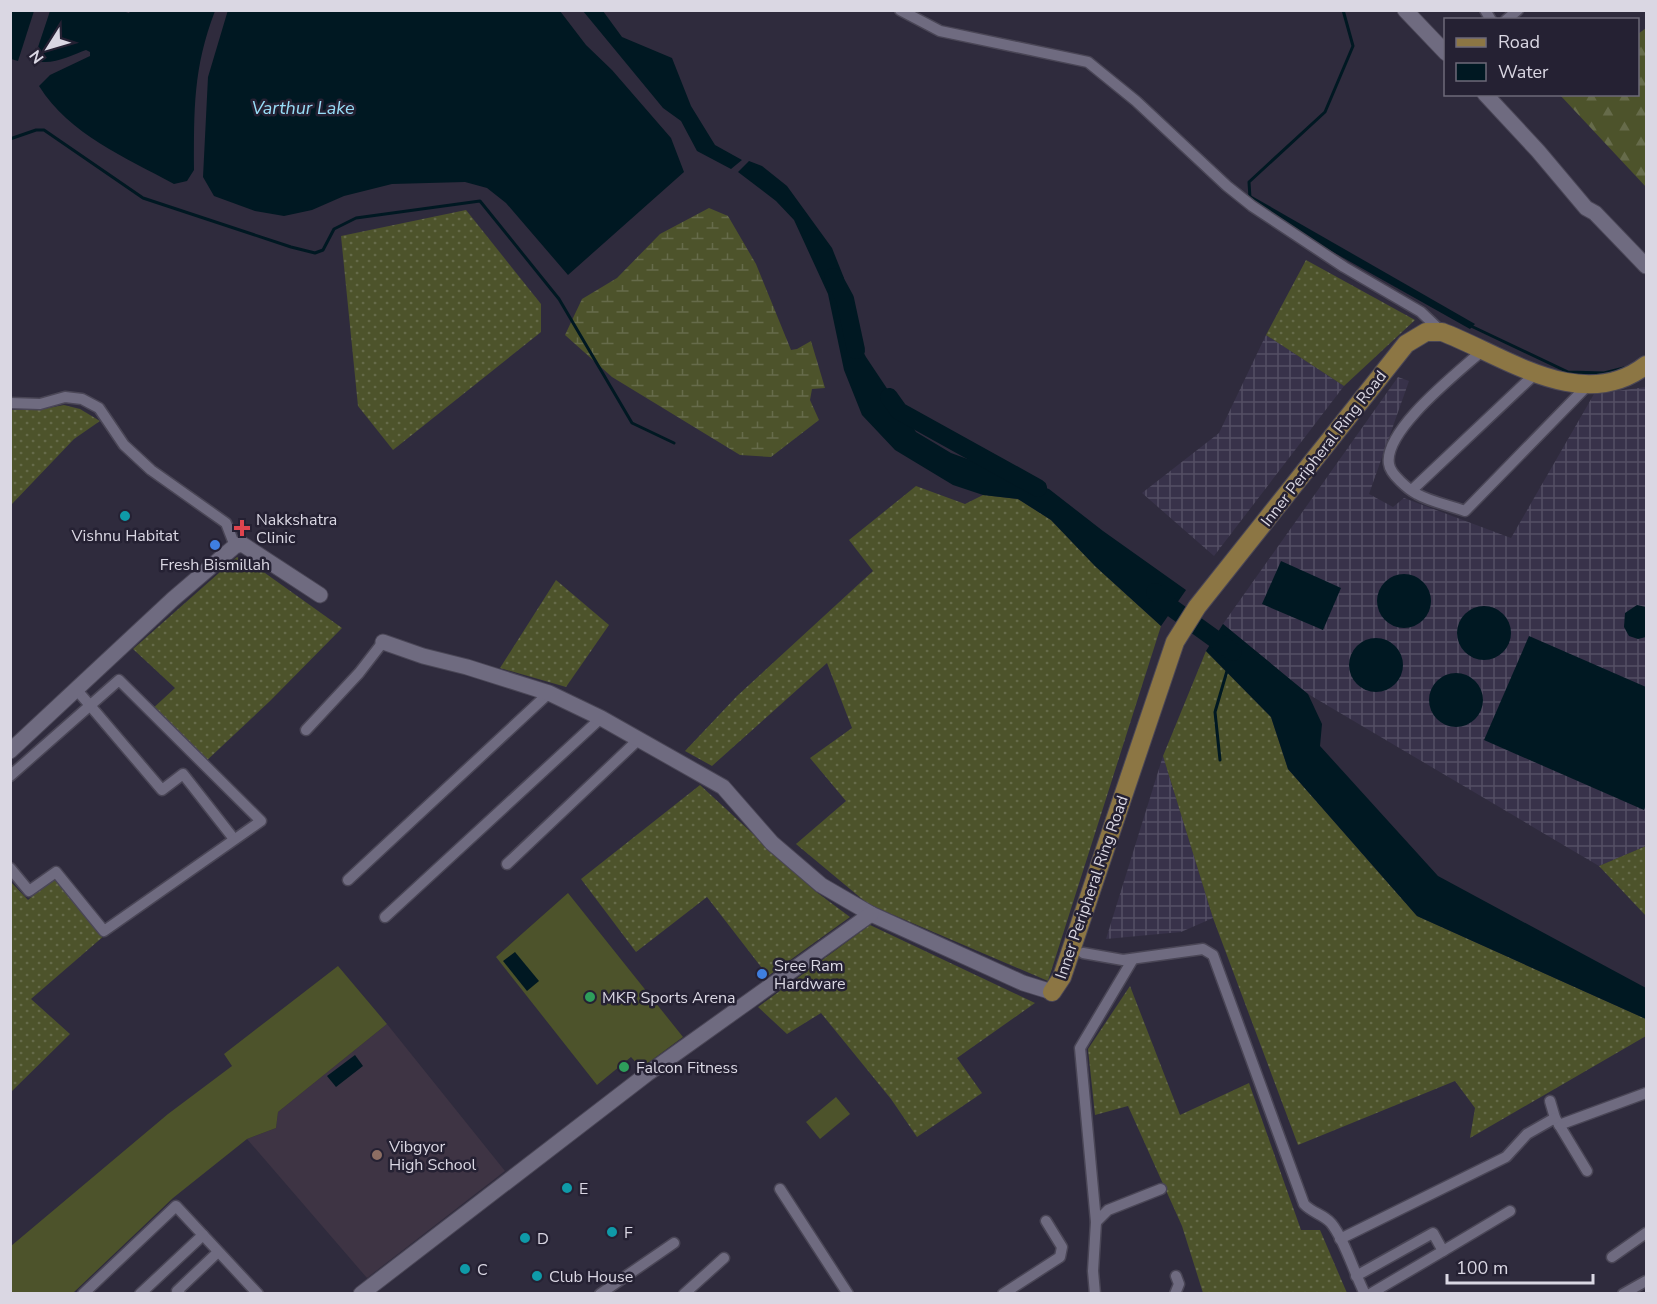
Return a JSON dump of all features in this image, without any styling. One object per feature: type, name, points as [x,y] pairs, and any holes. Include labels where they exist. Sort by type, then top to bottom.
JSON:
[{"type":"main road","points":[[1449,335],[1535,374],[1576,384],[1589,384],[1643,370]]},
{"type":"main road","name":"Inner Peripheral Ring Road","points":[[1062,983],[1180,646],[1201,610],[1404,362],[1417,349],[1449,335]]},
{"type":"main road","name":"Inner Peripheral Ring Road","points":[[1062,983],[1083,953],[1180,646]]},
{"type":"street","points":[[900,10],[940,31],[1088,62],[1136,101],[1227,186],[1252,206],[1334,261],[1421,312],[1449,335]]},
{"type":"street","points":[[1405,10],[1444,49]]},
{"type":"street","points":[[1487,96],[1538,151],[1586,208],[1595,213],[1647,266]]},
{"type":"street","points":[[1586,208],[1589,219],[1647,279]]},
{"type":"street","points":[[1484,349],[1407,420],[1397,435],[1389,464],[1392,471],[1412,490],[1465,511],[1589,384]]},
{"type":"street","points":[[1412,490],[1535,374]]},
{"type":"street","points":[[10,403],[40,404],[66,397],[82,399],[99,408],[124,445],[151,470],[226,523],[235,546]]},
{"type":"street","points":[[27,763],[12,749],[235,546],[242,544],[320,595]]},
{"type":"street","points":[[306,730],[359,673],[383,642],[549,693],[655,747],[723,787],[772,843],[788,857],[821,885],[871,914],[1023,983],[1062,983]]},
{"type":"street","points":[[10,776],[119,680],[261,821],[104,931],[56,872],[29,891],[10,868]]},
{"type":"street","points":[[76,689],[162,790],[183,774],[234,839]]},
{"type":"street","points":[[348,880],[549,693]]},
{"type":"street","points":[[385,917],[601,718]]},
{"type":"street","points":[[507,864],[638,740]]},
{"type":"street","points":[[362,1293],[648,1074],[871,914]]},
{"type":"street","points":[[1083,953],[1128,960],[1203,949],[1213,954],[1304,1204],[1310,1210],[1325,1216],[1340,1239],[1365,1293]]},
{"type":"street","points":[[1095,1293],[1093,1271],[1096,1222],[1080,1048],[1128,960]]},
{"type":"street","points":[[1340,1239],[1506,1156],[1527,1134],[1647,1093]]},
{"type":"street","points":[[1550,1101],[1557,1122],[1587,1171]]},
{"type":"street","points":[[780,1189],[848,1293]]},
{"type":"street","points":[[1096,1222],[1108,1210],[1161,1189]]},
{"type":"street","points":[[83,1293],[176,1206],[200,1237]]},
{"type":"street","points":[[1370,1293],[1510,1211]]},
{"type":"street","points":[[1003,1293],[1060,1257],[1062,1247],[1046,1221]]},
{"type":"street","points":[[186,1225],[218,1252],[258,1293]]},
{"type":"street","points":[[1356,1276],[1433,1233],[1443,1251]]},
{"type":"street","points":[[1612,1257],[1647,1233]]},
{"type":"street","points":[[140,1293],[200,1237]]},
{"type":"street","points":[[600,1293],[674,1243]]},
{"type":"street","points":[[180,1293],[177,1290],[218,1252]]},
{"type":"street","points":[[684,1293],[724,1258]]},
{"type":"street","points":[[1175,1293],[1179,1284],[1176,1276]]},
{"type":"street","points":[[1623,1293],[1647,1281]]},
{"type":"shaded area","points":[[1266,335],[1344,386],[1214,556],[1142,493],[1219,433]]},
{"type":"shaded area","points":[[1398,377],[1409,381],[1369,494],[1393,507],[1404,498],[1511,538],[1594,394],[1646,387],[1646,846],[1599,866],[1308,694],[1223,624]]},
{"type":"shaded area","points":[[1163,756],[1213,918],[1181,932],[1106,939]]},
{"type":"shaded area","name":"Vibgyor High School","points":[[387,1024],[505,1171],[367,1278],[247,1139],[276,1128],[278,1112]]},
{"type":"green space","points":[[1646,28],[1646,187],[1561,96],[1639,96],[1639,33]]},
{"type":"green space","points":[[709,208],[728,216],[756,264],[791,350],[811,341],[825,388],[812,389],[810,400],[819,420],[771,457],[740,455],[612,377],[565,335],[582,299],[617,278],[660,234]]},
{"type":"green space","points":[[466,210],[541,304],[541,332],[393,450],[358,406],[341,236]]},
{"type":"green space","points":[[1306,260],[1415,320],[1344,386],[1266,335]]},
{"type":"green space","points":[[64,405],[80,409],[100,421],[74,439],[11,505],[11,410],[43,409]]},
{"type":"green space","points":[[916,486],[965,504],[983,495],[1018,499],[1051,520],[1095,566],[1161,626],[1048,981],[868,904],[796,844],[846,801],[810,758],[852,728],[827,663],[712,766],[685,751],[737,696],[873,571],[849,540]]},
{"type":"green space","points":[[237,557],[265,573],[342,628],[270,701],[204,763],[150,711],[175,688],[133,649]]},
{"type":"green space","points":[[556,580],[609,625],[566,687],[500,668]]},
{"type":"green space","points":[[1206,651],[1271,717],[1288,769],[1417,916],[1646,1019],[1646,1036],[1470,1138],[1475,1108],[1455,1081],[1298,1145],[1213,918],[1163,756]]},
{"type":"green space","points":[[700,785],[815,891],[850,917],[768,976],[707,897],[636,952],[581,879]]},
{"type":"green space","points":[[1646,846],[1646,916],[1599,866]]},
{"type":"green space","points":[[54,878],[105,935],[31,999],[70,1034],[11,1092],[10,881],[28,900]]},
{"type":"green space","name":"MKR Sports Arena","points":[[568,893],[683,1037],[641,1068],[631,1057],[597,1085],[496,957]]},
{"type":"green space","points":[[870,925],[1035,1003],[957,1058],[982,1093],[917,1137],[891,1099],[821,1013],[787,1034],[758,1007]]},
{"type":"green space","points":[[338,966],[387,1024],[278,1112],[276,1128],[247,1139],[173,1198],[73,1293],[11,1293],[11,1246],[168,1114],[232,1066],[224,1054]]},
{"type":"green space","points":[[1130,986],[1180,1115],[1249,1083],[1301,1230],[1320,1230],[1347,1293],[1203,1293],[1182,1226],[1128,1106],[1095,1115],[1088,1049]]},
{"type":"green space","points":[[836,1097],[850,1114],[820,1139],[806,1122]]},
{"type":"water","points":[[119,10],[129,13],[131,10],[215,11],[202,51],[196,89],[194,170],[187,181],[174,184],[100,143],[66,118],[39,86],[50,75],[90,56],[90,52],[86,50],[52,61],[34,59],[50,11]]},
{"type":"water","name":"Varthur Lake","points":[[228,10],[560,11],[586,45],[612,70],[671,138],[684,172],[568,275],[506,203],[487,188],[465,182],[392,184],[344,196],[312,210],[284,216],[255,211],[214,196],[203,177],[208,77]]},
{"type":"water","points":[[10,11],[34,11],[18,61],[11,59]]},
{"type":"water","points":[[583,11],[603,11],[622,37],[672,58],[691,106],[715,145],[742,160],[731,169],[697,151],[681,121],[663,108]]},
{"type":"water","points":[[749,161],[762,166],[787,186],[832,248],[844,278],[847,321],[866,357],[916,432],[951,453],[1049,489],[1186,590],[1161,626],[1095,566],[1051,520],[1018,499],[983,495],[953,485],[895,450],[862,415],[844,370],[828,294],[794,220],[776,201],[738,172]]},
{"type":"water","points":[[1250,195],[1475,324],[1470,329],[1244,202]]},
{"type":"water","points":[[1281,561],[1341,588],[1323,630],[1262,604]]},
{"type":"water","points":[[1399,574],[1409,574],[1419,578],[1427,586],[1431,601],[1427,616],[1419,624],[1409,628],[1399,628],[1389,624],[1381,616],[1377,606],[1377,596],[1381,586],[1389,578]]},
{"type":"water","points":[[1637,605],[1646,607],[1646,637],[1638,639],[1629,636],[1624,627],[1625,613]]},
{"type":"water","points":[[1479,606],[1489,606],[1499,610],[1507,618],[1511,633],[1507,648],[1499,656],[1489,660],[1479,660],[1469,656],[1461,648],[1457,638],[1457,628],[1461,618],[1469,610]]},
{"type":"water","points":[[1223,624],[1308,694],[1322,724],[1320,746],[1438,876],[1646,988],[1646,1019],[1417,916],[1288,769],[1271,717],[1206,651]]},
{"type":"water","points":[[1529,636],[1646,687],[1646,804],[1644,810],[1484,740]]},
{"type":"water","points":[[1371,638],[1381,638],[1391,642],[1399,650],[1403,665],[1399,680],[1391,688],[1381,692],[1371,692],[1361,688],[1353,680],[1349,670],[1349,660],[1353,650],[1361,642]]},
{"type":"water","points":[[1451,673],[1461,673],[1471,677],[1479,685],[1483,700],[1479,715],[1471,723],[1461,727],[1451,727],[1441,723],[1433,715],[1429,705],[1429,695],[1433,685],[1441,677]]},
{"type":"water","points":[[515,952],[539,981],[527,991],[503,961]]},
{"type":"water","points":[[355,1055],[363,1066],[336,1087],[327,1076]]},
{"type":"waterway","points":[[1250,198],[1249,182],[1325,112],[1353,46],[1343,10]]},
{"type":"waterway","points":[[10,139],[36,130],[44,130],[143,198],[315,253],[323,250],[334,229],[356,218],[480,201],[559,299],[632,423],[674,443]]},
{"type":"waterway","points":[[833,277],[845,299],[856,350]]},
{"type":"waterway","points":[[1471,326],[1568,372],[1604,373],[1624,368]]},
{"type":"waterway","points":[[889,397],[899,411],[1038,488]]},
{"type":"waterway","points":[[1155,592],[1172,608],[1233,652]]},
{"type":"waterway","points":[[1220,760],[1215,712],[1227,671]]},
{"type":"place","name":"Vishnu Habitat","points":[[125,516]]},
{"type":"place","name":"Nakkshatra Clinic","points":[[242,528]]},
{"type":"place","name":"Fresh Bismillah","points":[[215,545]]},
{"type":"place","name":"Sree Ram Hardware","points":[[762,974]]},
{"type":"place","name":"MKR Sports Arena","points":[[590,997]]},
{"type":"place","name":"Falcon Fitness","points":[[624,1067]]},
{"type":"place","name":"Vibgyor High School","points":[[377,1155]]},
{"type":"place","name":"E","points":[[567,1188]]},
{"type":"place","name":"F","points":[[612,1232]]},
{"type":"place","name":"D","points":[[525,1238]]},
{"type":"place","name":"C","points":[[465,1269]]},
{"type":"place","name":"Club House","points":[[537,1276]]}]
